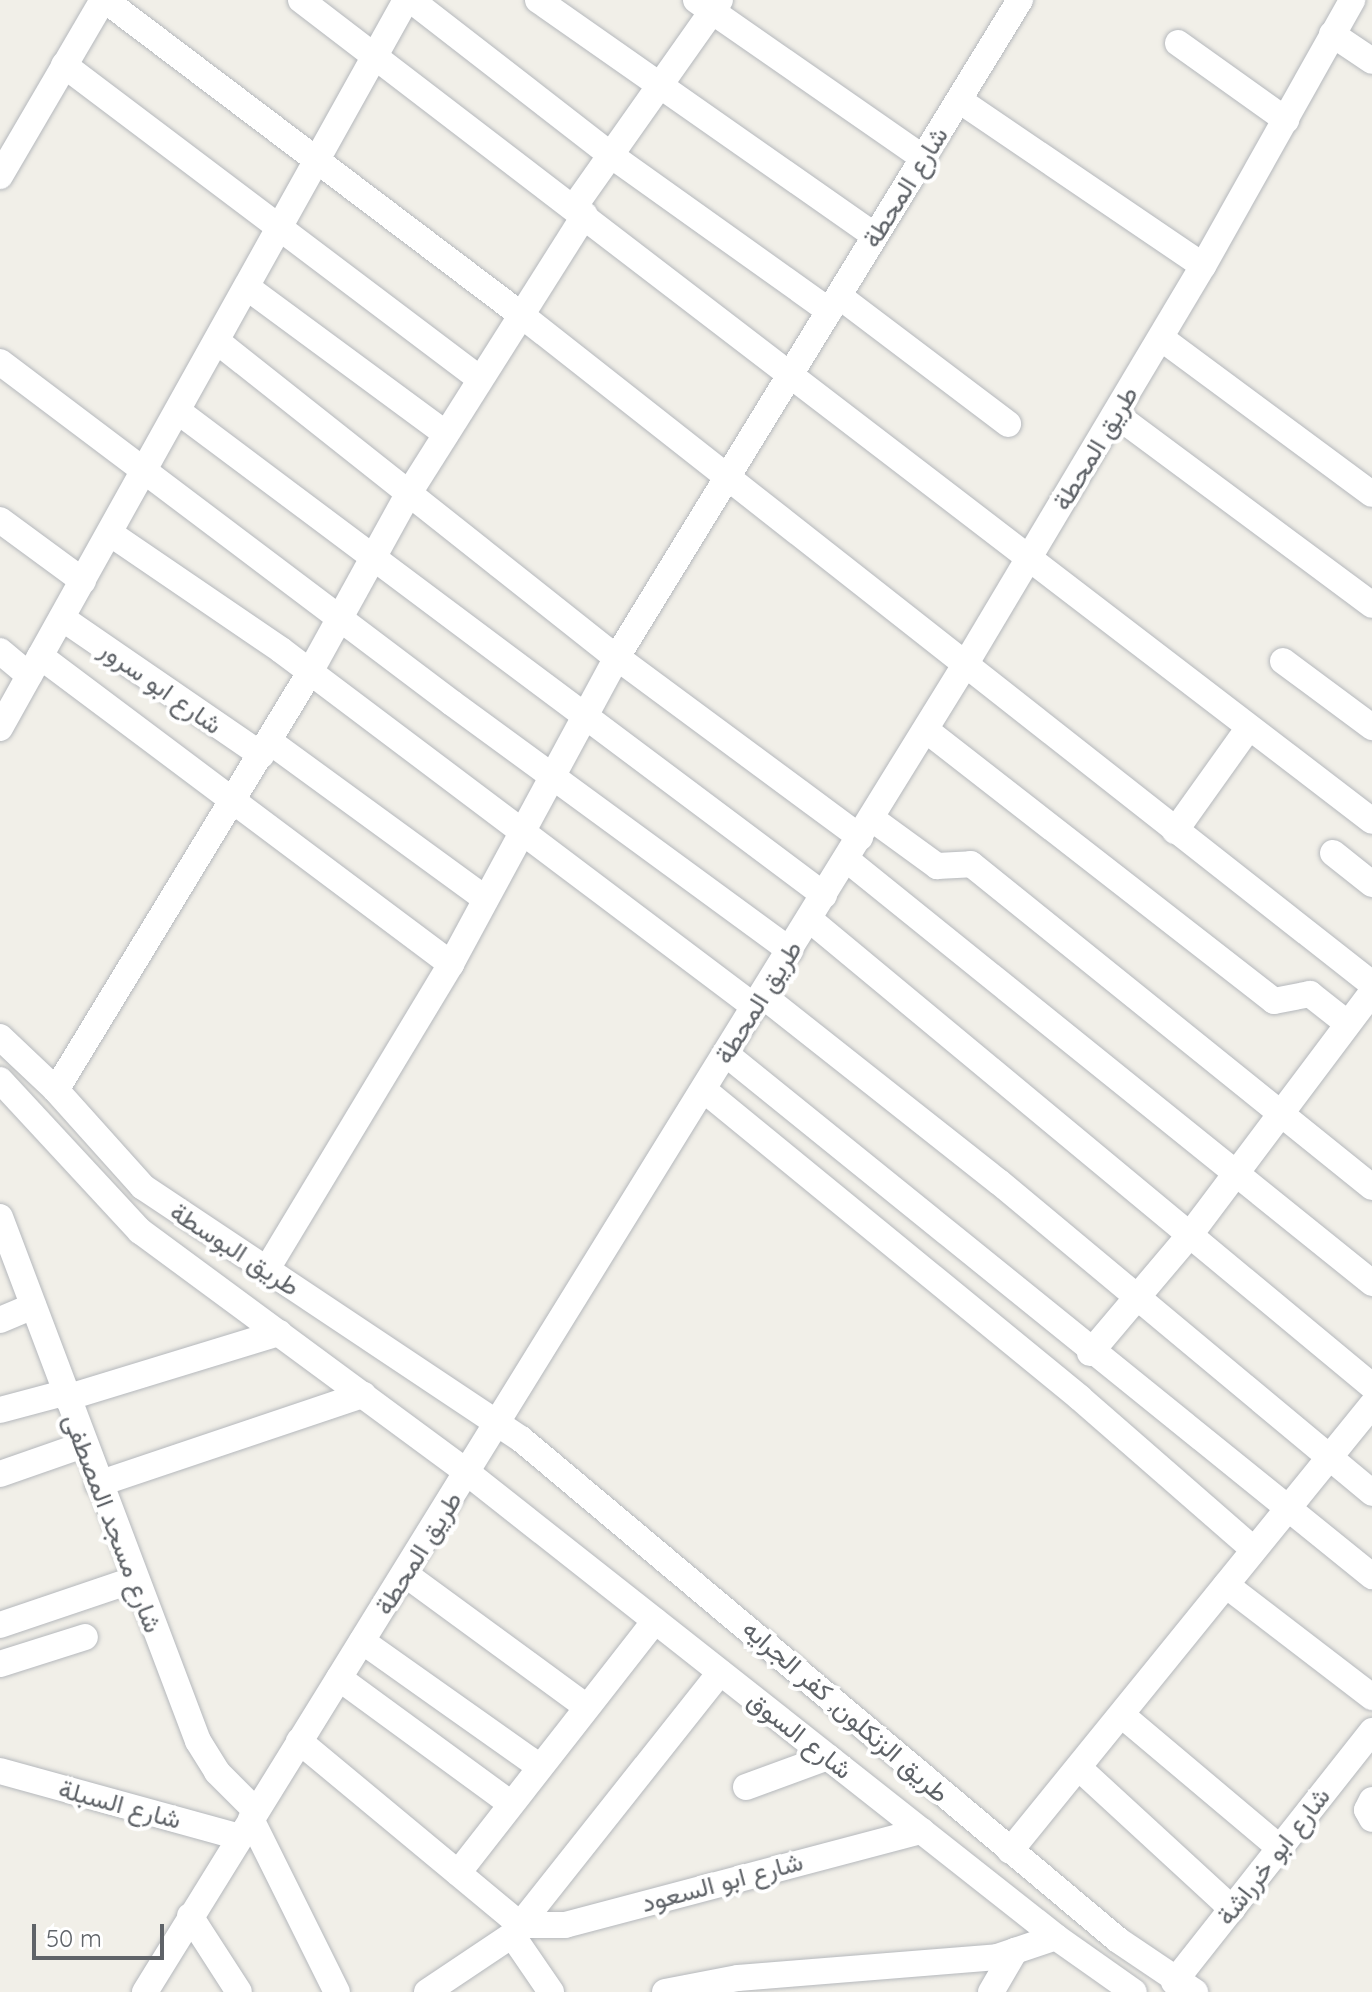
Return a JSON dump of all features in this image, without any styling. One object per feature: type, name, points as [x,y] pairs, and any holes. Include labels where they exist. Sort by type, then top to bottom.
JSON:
[{"type":"street","points":[[0,176],[104,0],[520,314],[1372,984]]},
{"type":"street","points":[[301,0],[579,211],[1247,730],[1372,821]]},
{"type":"street","points":[[0,728],[248,288],[374,54],[409,0],[612,156],[1008,424]]},
{"type":"street","points":[[538,0],[875,236]]},
{"type":"street","name":"شارع المحطة","points":[[267,1269],[451,964],[587,718],[617,657],[731,479],[790,374],[1020,0]]},
{"type":"street","name":"طريق المحطة","points":[[147,1991],[190,1916],[484,1450],[926,730],[1161,338],[1352,0]]},
{"type":"street","points":[[56,1090],[310,672],[409,493],[520,314],[612,156],[662,86],[710,4],[923,158]]},
{"type":"street","points":[[1332,34],[1372,61]]},
{"type":"street","points":[[1178,43],[1286,120]]},
{"type":"street","points":[[64,65],[480,379]]},
{"type":"street","points":[[959,100],[1203,266]]},
{"type":"street","points":[[248,288],[446,434]]},
{"type":"street","points":[[1161,338],[1372,494]]},
{"type":"street","points":[[218,342],[617,657],[859,838],[1232,1174],[1372,1283]]},
{"type":"street","points":[[0,362],[552,777],[790,950]]},
{"type":"street","points":[[179,412],[824,895]]},
{"type":"street","points":[[1115,414],[1372,605]]},
{"type":"street","points":[[0,520],[83,581]]},
{"type":"street","points":[[111,534],[310,672],[523,834],[758,1001],[1136,1297],[1372,1493]]},
{"type":"street","name":"شارع ابو سرور","points":[[62,618],[265,748],[486,899]]},
{"type":"street","points":[[0,651],[34,666],[233,801],[451,964]]},
{"type":"street","points":[[1283,661],[1372,727]]},
{"type":"street","points":[[926,730],[1274,1001],[1310,994],[1348,1024]]},
{"type":"street","points":[[1175,831],[1247,730]]},
{"type":"street","points":[[859,838],[937,866],[971,864],[1091,956],[1372,1187]]},
{"type":"street","points":[[1333,853],[1372,884]]},
{"type":"street","points":[[809,919],[1372,1386]]},
{"type":"street","points":[[1080,1398],[1098,1360],[1136,1297],[1189,1236],[1232,1174],[1372,992]]},
{"type":"street","name":"طريق البوسطة","points":[[0,1037],[56,1090],[143,1187],[267,1269],[484,1450]]},
{"type":"street","points":[[726,1054],[1098,1360],[1372,1576]]},
{"type":"street","name":"طريق البوسطة","points":[[0,1080],[28,1105],[123,1216],[363,1395],[484,1450]]},
{"type":"street","points":[[704,1090],[1080,1398],[1253,1549]]},
{"type":"street","name":"شارع مسجد المصطفى","points":[[0,1217],[133,1580],[203,1750],[249,1822],[337,1992]]},
{"type":"street","points":[[0,1320],[33,1306]]},
{"type":"street","points":[[0,1410],[65,1395],[279,1333]]},
{"type":"street","points":[[98,1484],[363,1395]]},
{"type":"street","points":[[1010,1851],[1080,1769],[1253,1549],[1372,1405]]},
{"type":"street","points":[[0,1474],[83,1445]]},
{"type":"street","name":"شارع السوق","points":[[484,1450],[655,1621],[1126,1990]]},
{"type":"street","name":"طريق الزنكلون, كفر الجرايه","points":[[484,1450],[1010,1851],[1118,1940],[1185,1987]]},
{"type":"street","points":[[405,1574],[587,1707]]},
{"type":"street","points":[[0,1625],[133,1580]]},
{"type":"street","points":[[1226,1585],[1372,1697]]},
{"type":"street","points":[[458,1873],[655,1621]]},
{"type":"street","points":[[0,1664],[85,1637]]},
{"type":"street","points":[[362,1641],[540,1767]]},
{"type":"street","points":[[427,1992],[517,1930],[720,1673]]},
{"type":"street","points":[[339,1678],[511,1804]]},
{"type":"street","points":[[1123,1716],[1280,1848]]},
{"type":"street","points":[[299,1741],[458,1873],[517,1930],[551,1992]]},
{"type":"street","name":"شارع ابو خرراشة","points":[[1185,1987],[1232,1909],[1368,1743]]},
{"type":"street","points":[[746,1787],[828,1757]]},
{"type":"street","points":[[1080,1769],[1232,1909]]},
{"type":"street","name":"شارع السبلة","points":[[0,1771],[249,1822]]},
{"type":"street","points":[[1372,1800],[1367,1810],[1372,1819]]},
{"type":"street","name":"شارع ابو السعود","points":[[517,1930],[565,1925],[922,1831]]},
{"type":"street","points":[[190,1916],[239,1992]]},
{"type":"street","points":[[665,1992],[738,1978],[1015,1951],[1056,1937]]},
{"type":"street","points":[[1095,1964],[1118,1940]]},
{"type":"street","points":[[991,1992],[1015,1951]]}]
